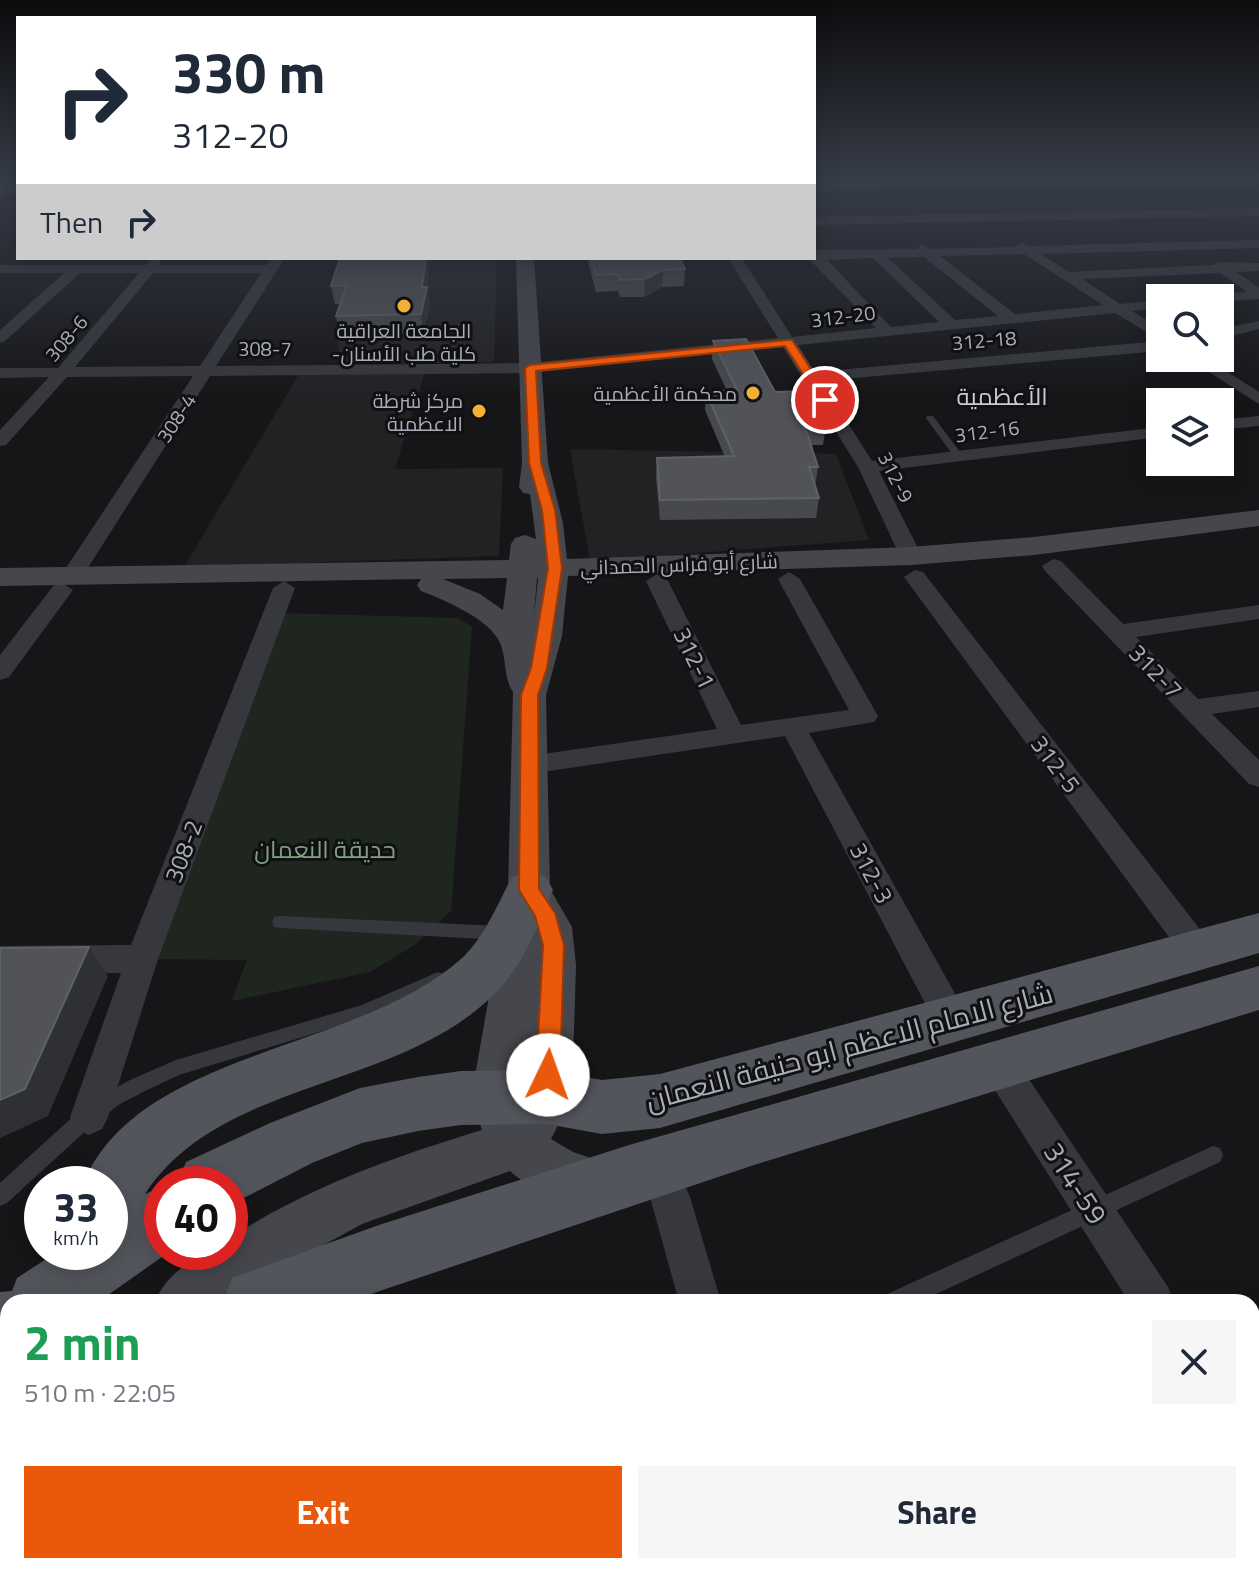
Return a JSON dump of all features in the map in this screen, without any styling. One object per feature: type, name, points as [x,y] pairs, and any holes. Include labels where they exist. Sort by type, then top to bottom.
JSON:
[{"type":"main road","points":[[128,1169],[150,1140],[193,1111],[265,1078],[411,1022],[443,1003],[481,974],[519,912]]},
{"type":"main road","name":"شارع الامام الاعظم ابو حنيفة النعمان","points":[[244,1166],[291,1143],[360,1116],[461,1098],[519,1112],[660,1101],[1259,933]]},
{"type":"main road","points":[[277,1294],[393,1251],[597,1185],[1257,991]]},
{"type":"main road","points":[[53,1294],[144,1231]]},
{"type":"main road","points":[[36,1294],[54,1270]]},
{"type":"street","points":[[816,255],[915,252]]},
{"type":"street","points":[[927,252],[1010,318]]},
{"type":"street","points":[[1029,252],[1146,326]]},
{"type":"street","points":[[1200,252],[1259,295]]},
{"type":"street","points":[[876,254],[950,324]]},
{"type":"street","points":[[816,257],[887,331]]},
{"type":"street","points":[[37,269],[48,260]]},
{"type":"street","points":[[525,260],[535,463],[517,643],[520,671],[529,695]]},
{"type":"street","name":"312-9","points":[[737,260],[867,467],[913,567]]},
{"type":"street","name":"308-6","points":[[0,441],[154,264]]},
{"type":"street","points":[[0,269],[275,264]]},
{"type":"street","name":"308-4","points":[[0,672],[66,584],[275,264]]},
{"type":"street","points":[[1066,276],[1259,267]]},
{"type":"street","points":[[0,338],[77,269]]},
{"type":"street","points":[[1234,297],[1259,295]]},
{"type":"street","name":"312-20","points":[[530,368],[1146,305]]},
{"type":"street","points":[[1234,331],[1259,325]]},
{"type":"street","name":"312-18","points":[[811,377],[1146,347]]},
{"type":"street","name":"308-7","points":[[0,373],[530,368]]},
{"type":"street","points":[[1217,372],[1259,399]]},
{"type":"street","points":[[1234,424],[1259,421]]},
{"type":"street","name":"312-16","points":[[867,467],[1146,434]]},
{"type":"street","points":[[535,463],[548,510],[554,575],[539,668],[529,695],[529,765],[519,912],[519,1112],[530,1158],[549,1171],[597,1185]]},
{"type":"street","name":"شارع أبو فراس الحمداني","points":[[1043,556],[1259,518]]},
{"type":"street","name":"شارع أبو فراس الحمداني","points":[[554,575],[657,581],[789,579],[1259,538]]},
{"type":"street","name":"312-7","points":[[1043,556],[1258,775]]},
{"type":"street","name":"شارع أبو فراس الحمداني","points":[[0,590],[66,584],[913,567]]},
{"type":"street","name":"312-5","points":[[913,567],[1197,950]]},
{"type":"street","name":"شارع أبو فراس الحمداني","points":[[0,577],[66,584],[284,588],[432,585],[523,576]]},
{"type":"street","points":[[529,765],[865,716],[789,579]]},
{"type":"street","name":"312-1","points":[[657,581],[733,735]]},
{"type":"street","points":[[432,585],[483,608],[503,624],[517,643]]},
{"type":"street","name":"308-2","points":[[89,1117],[142,959],[284,588]]},
{"type":"street","points":[[1118,632],[1259,612]]},
{"type":"street","points":[[1192,708],[1259,699]]},
{"type":"street","name":"312-3","points":[[793,727],[951,1019]]},
{"type":"street","points":[[0,960],[142,959]]},
{"type":"street","name":"314-59","points":[[999,1065],[1148,1294]]},
{"type":"street","points":[[196,1294],[280,1238],[346,1203],[425,1173],[496,1151],[519,1112]]},
{"type":"street","points":[[670,1197],[698,1294]]},
{"type":"lane","points":[[930,418],[958,456]]},
{"type":"lane","points":[[280,922],[519,912]]},
{"type":"lane","points":[[33,1166],[115,1098],[176,1068],[365,1011],[426,985],[469,963],[519,912]]},
{"type":"lane","points":[[912,1294],[1213,1155]]},
{"type":"lane","points":[[0,1185],[24,1172]]},
{"type":"lane","points":[[0,1196],[24,1174]]},
{"type":"shaded area","points":[[347,260],[497,260],[494,362],[338,364],[339,312]]},
{"type":"shaded area","points":[[302,369],[426,369],[395,469],[503,468],[499,556],[184,567]]},
{"type":"shaded area","points":[[570,449],[836,454],[869,540],[590,561]]},
{"type":"green space","name":"حديقة النعمان","points":[[281,613],[458,618],[472,627],[451,911],[416,944],[370,972],[232,1001],[247,960],[142,959]]},
{"type":"building","points":[[339,260],[426,260],[422,287],[427,287],[421,314],[336,316],[347,285],[331,286]]},
{"type":"building","points":[[592,260],[681,260],[685,269],[663,270],[645,279],[620,280],[618,274],[596,275]]},
{"type":"building","points":[[746,339],[775,392],[804,391],[826,426],[805,427],[818,467],[809,467],[819,498],[660,500],[657,458],[734,456],[706,392],[737,390],[713,341]]},
{"type":"building","points":[[89,947],[25,1089],[0,1100],[0,948]]},
{"type":"place","name":"الجامعة العراقية -كلية طب الأسنان","points":[[404,306]]},
{"type":"place","name":"محكمة الأعظمية","points":[[753,393]]},
{"type":"place","name":"مركز شرطة الاعظمية","points":[[479,411]]},
{"type":"district","name":"الأعظمية","points":[[1002,396]]},
{"type":"route","points":[[548,1075],[554,945],[545,913],[529,890],[529,695],[539,668],[555,568],[548,510],[535,463],[530,368],[788,343],[825,400]]}]
